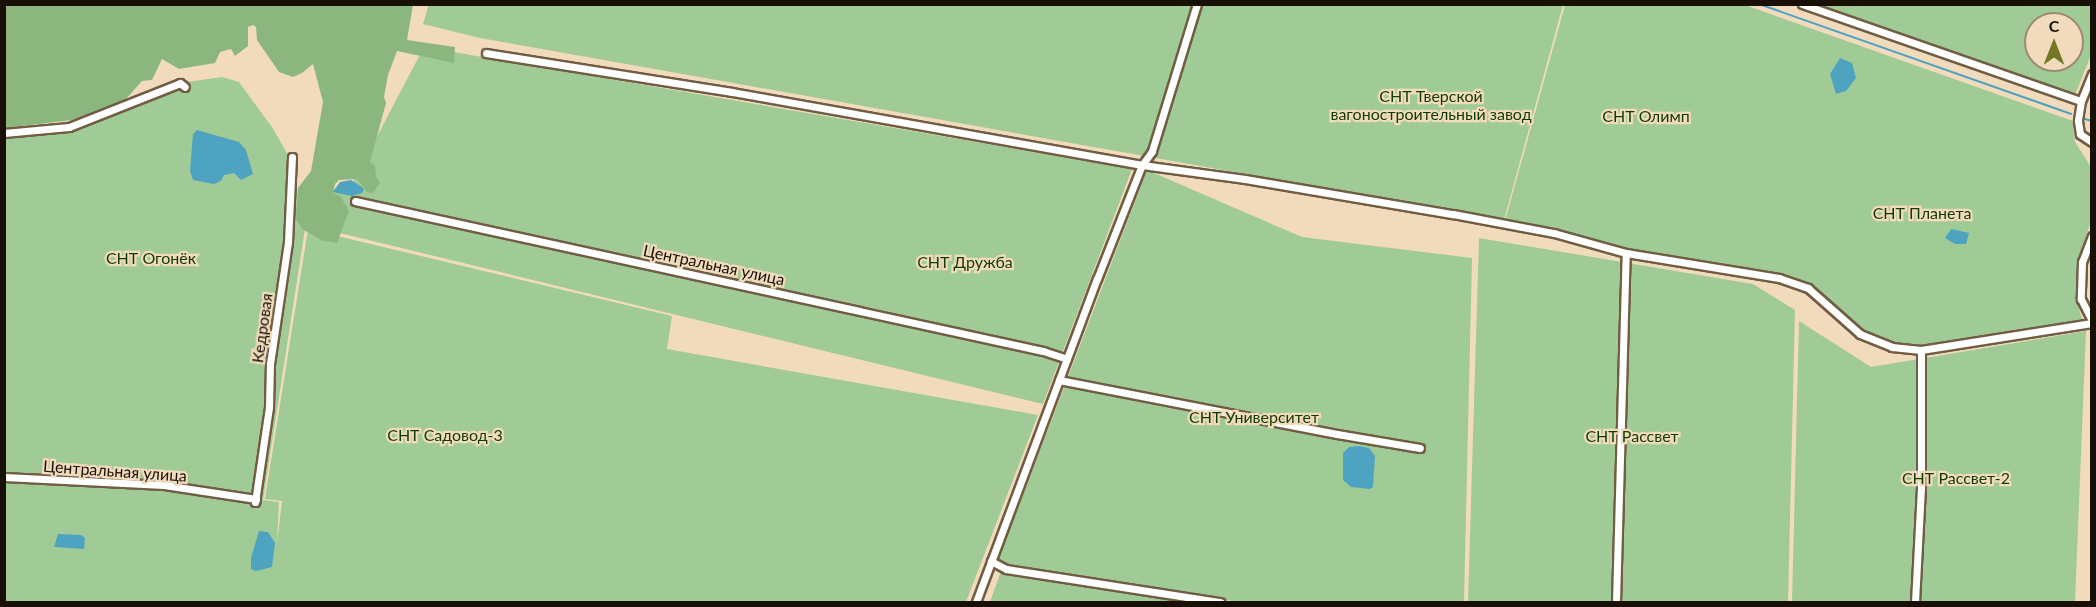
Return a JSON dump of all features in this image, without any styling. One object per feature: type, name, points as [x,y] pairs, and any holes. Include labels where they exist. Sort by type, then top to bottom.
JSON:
[{"type":"street","points":[[976,603],[1142,165],[1152,151],[1197,4]]},
{"type":"street","points":[[1802,4],[2080,101]]},
{"type":"street","points":[[486,53],[722,90],[1142,165],[1252,180],[1453,214],[1554,233],[1626,252],[1779,278],[1808,288],[1860,334],[1893,347],[1921,350],[2091,322],[2081,299],[2082,262],[2091,236]]},
{"type":"street","points":[[2091,74],[2080,101],[2078,121],[2080,134],[2091,142]]},
{"type":"street","points":[[4,133],[69,127],[180,83],[185,87]]},
{"type":"street","name":"Кедровая","points":[[255,501],[269,407],[270,364],[288,242],[292,157]]},
{"type":"street","name":"Центральная улица","points":[[355,201],[1042,351],[1067,359]]},
{"type":"street","points":[[1616,603],[1626,252]]},
{"type":"street","points":[[1916,603],[1921,476],[1921,350]]},
{"type":"street","points":[[1059,380],[1420,448]]},
{"type":"street","name":"Центральная улица","points":[[4,477],[164,485],[255,501]]},
{"type":"street","points":[[991,561],[1006,569],[1220,603]]},
{"type":"green space","name":"СНТ Тверской вагоностроительный завод","points":[[429,4],[1563,5],[1504,220],[480,38],[423,24]]},
{"type":"green space","points":[[4,5],[413,5],[407,40],[455,47],[454,63],[397,51],[388,75],[384,97],[386,103],[370,162],[375,166],[376,177],[380,183],[373,193],[367,192],[357,179],[339,180],[335,184],[333,193],[341,197],[349,211],[337,243],[323,241],[302,229],[296,219],[298,188],[311,171],[323,102],[313,64],[293,77],[279,72],[257,40],[256,27],[253,25],[248,27],[248,46],[235,56],[231,49],[220,52],[215,63],[179,69],[162,59],[152,80],[142,81],[125,100],[72,120],[5,128]]},
{"type":"green space","name":"СНТ Планета","points":[[1565,5],[1745,5],[2073,121],[2075,142],[2091,167],[2091,221],[2078,260],[2077,303],[2085,327],[1926,353],[1893,353],[1858,338],[1804,293],[1758,278],[1630,256],[1503,228]]},
{"type":"green space","points":[[1793,5],[2091,5],[2091,55],[2073,100]]},
{"type":"green space","name":"СНТ Дружба","points":[[424,47],[1132,169],[1043,404],[307,225],[307,200],[353,182]]},
{"type":"green space","points":[[222,77],[239,82],[272,127],[289,157],[305,229],[263,500],[279,502],[277,543],[282,501],[265,499],[308,229],[672,316],[667,349],[1038,415],[966,602],[5,602],[5,136],[64,132],[187,82]]},
{"type":"green space","name":"СНТ Университет","points":[[1147,170],[1302,237],[1472,258],[1464,602],[1239,602],[997,563]]},
{"type":"green space","name":"СНТ Рассвет","points":[[1479,238],[1753,284],[1795,310],[1788,602],[1468,602]]},
{"type":"green space","name":"СНТ Рассвет-2","points":[[1799,321],[1871,367],[2086,331],[2075,602],[1792,602]]},
{"type":"green space","points":[[1001,571],[1208,602],[990,602]]},
{"type":"water","points":[[1840,58],[1852,63],[1856,78],[1846,91],[1836,94],[1830,74]]},
{"type":"water","points":[[197,130],[239,142],[246,150],[253,174],[241,180],[234,173],[224,175],[221,181],[214,184],[193,180],[190,171],[193,134]]},
{"type":"water","points":[[351,180],[362,187],[364,190],[362,193],[352,196],[333,192],[340,182]]},
{"type":"water","points":[[1951,229],[1969,233],[1966,244],[1955,244],[1945,238]]},
{"type":"water","points":[[1349,447],[1369,448],[1375,456],[1373,487],[1370,489],[1351,487],[1343,480],[1343,453]]},
{"type":"water","points":[[259,531],[268,532],[275,543],[272,567],[256,571],[251,569],[251,558]]},
{"type":"water","points":[[58,534],[81,535],[85,538],[84,549],[54,547]]},
{"type":"waterway","points":[[1759,4],[2071,114]]},
{"type":"waterway","points":[[2082,118],[2092,121]]},
{"type":"park label","name":"СНТ Олимп","points":[[1646,116]]},
{"type":"park label","name":"СНТ Огонёк","points":[[151,258]]},
{"type":"park label","name":"СНТ Садовод-3","points":[[445,435]]}]
